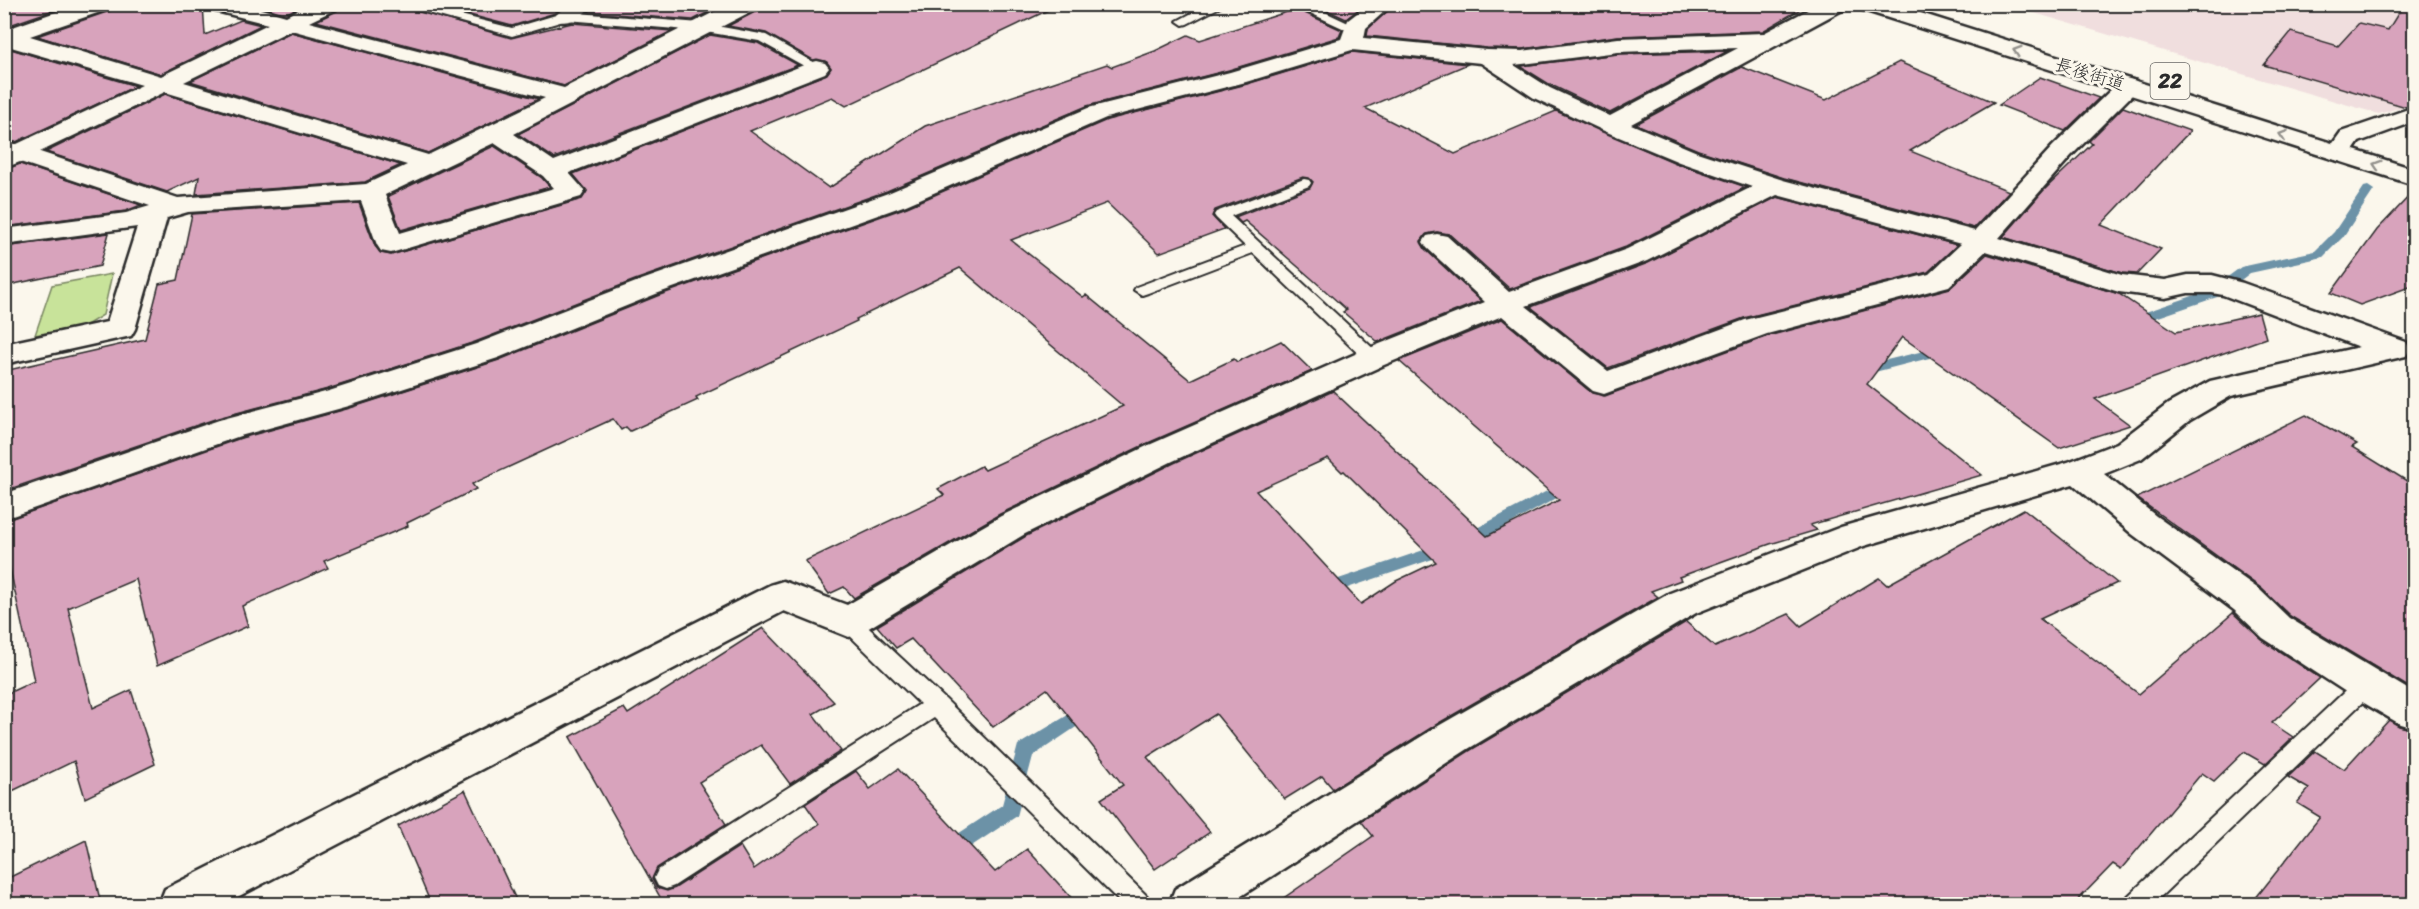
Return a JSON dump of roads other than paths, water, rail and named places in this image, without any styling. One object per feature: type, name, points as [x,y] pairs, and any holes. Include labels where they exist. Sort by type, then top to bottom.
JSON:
[{"type":"street","points":[[6,37],[101,4]]},
{"type":"street","points":[[216,4],[566,96]]},
{"type":"street","points":[[9,154],[164,84],[328,4]]},
{"type":"street","points":[[524,151],[566,96],[748,4]]},
{"type":"street","points":[[1353,36],[1356,25],[1383,4]]},
{"type":"street","points":[[1611,125],[1836,4]]},
{"type":"street","name":"長後街道","points":[[1868,4],[2128,86],[2344,145],[2415,157]]},
{"type":"street","name":"長後街道","points":[[1926,4],[2344,145],[2415,177]]},
{"type":"street","points":[[4,507],[230,428],[338,399],[487,351],[646,288],[897,199],[1097,113],[1238,77],[1353,36],[1486,57],[1522,58],[1618,45],[1771,40]]},
{"type":"street","points":[[6,37],[430,164],[524,151],[818,68]]},
{"type":"street","points":[[1486,57],[1542,93],[1611,125],[1688,157],[1774,186],[1981,241],[2129,285],[2165,289],[2188,284],[2223,286],[2404,347]]},
{"type":"street","points":[[1437,242],[1505,304],[1604,384],[1756,327],[1940,280],[1981,241],[2062,151],[2128,86]]},
{"type":"street","points":[[2344,145],[2415,114]]},
{"type":"street","points":[[375,201],[391,244],[572,191],[524,151]]},
{"type":"street","points":[[9,154],[157,220]]},
{"type":"street","points":[[4,237],[129,220],[157,220],[375,201],[430,164]]},
{"type":"street","points":[[181,904],[783,595],[849,622],[1013,525],[1171,448],[1373,358],[1505,304],[1637,255],[1774,186]]},
{"type":"street","points":[[4,354],[120,329],[157,220]]},
{"type":"street","points":[[1191,904],[1454,737],[1683,603],[1853,536],[2079,471],[2129,451],[2179,412],[2221,388],[2404,347]]},
{"type":"street","points":[[2079,471],[2144,525],[2247,600],[2276,628],[2366,685],[2415,712]]},
{"type":"lane","points":[[401,4],[512,32],[574,10],[700,27],[762,38],[818,68]]},
{"type":"lane","points":[[1183,21],[1220,4]]},
{"type":"lane","points":[[1297,4],[1353,36]]},
{"type":"lane","points":[[1304,183],[1221,215],[1373,358]]},
{"type":"lane","points":[[1142,290],[1255,247]]},
{"type":"lane","points":[[849,622],[937,705],[1138,904]]},
{"type":"lane","points":[[2137,904],[2366,685]]},
{"type":"lane","points":[[666,878],[937,705]]},
{"type":"waterway","points":[[2133,321],[2215,293],[2246,270],[2319,254],[2339,234],[2368,190]]},
{"type":"waterway","points":[[1863,370],[1944,350]]},
{"type":"waterway","points":[[1324,590],[1462,543],[1568,485]]},
{"type":"waterway","points":[[948,851],[1010,810],[1025,751],[1088,710]]}]
